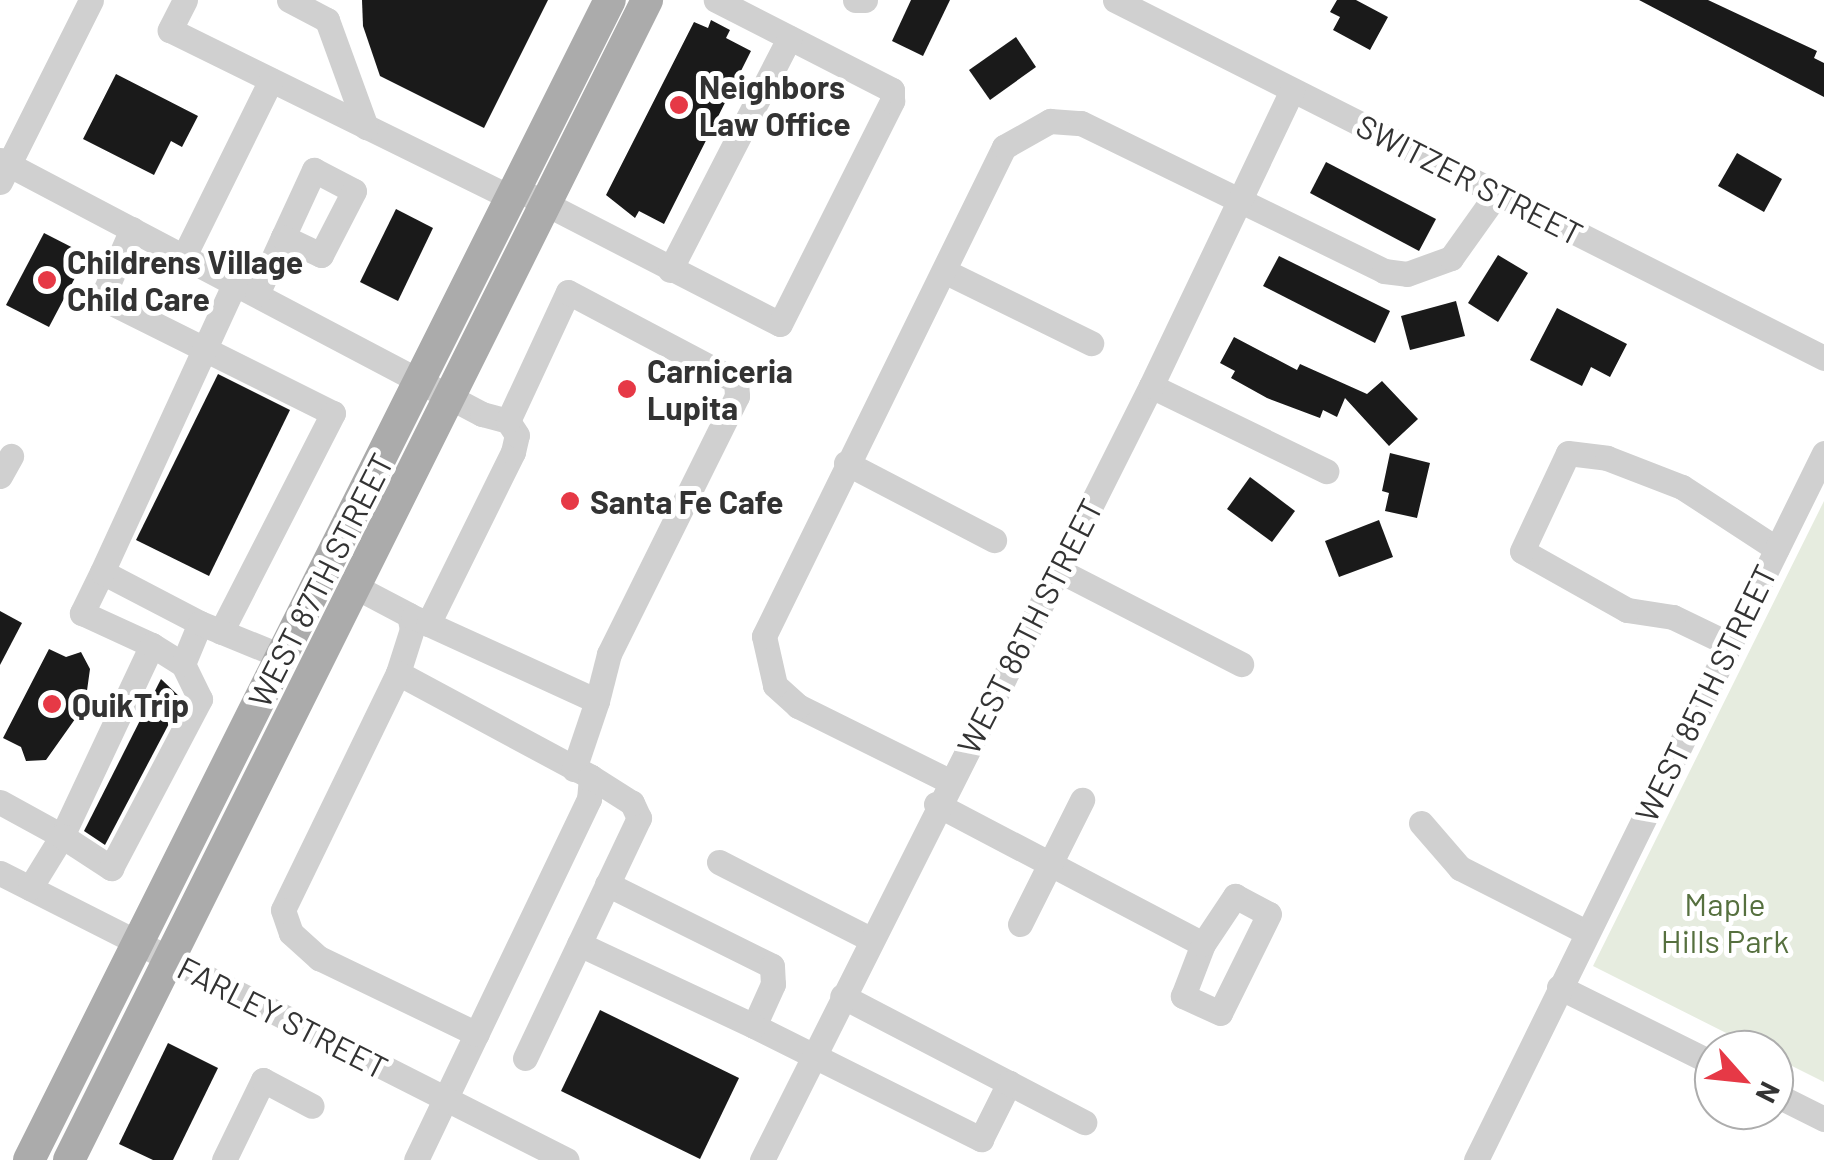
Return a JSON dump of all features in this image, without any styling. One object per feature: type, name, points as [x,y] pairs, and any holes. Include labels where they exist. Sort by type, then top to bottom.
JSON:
[{"type":"main road","name":"WEST 87TH STREET","points":[[525,197],[647,0]]},
{"type":"main road","name":"WEST 87TH STREET","points":[[70,1160],[354,586],[435,387],[525,197],[602,3]]},
{"type":"main road","name":"WEST 87TH STREET","points":[[29,1160],[281,656],[435,387]]},
{"type":"street","points":[[91,0],[3,169],[132,229],[508,421],[517,435],[512,452],[419,620],[398,673],[283,910],[291,934],[319,958],[477,1034]]},
{"type":"street","points":[[185,0],[170,30],[366,127],[525,197],[780,324],[892,101],[892,90],[716,0]]},
{"type":"street","points":[[289,0],[327,20],[366,127]]},
{"type":"street","points":[[855,0],[866,0]]},
{"type":"street","name":"SWITZER STREET","points":[[1115,0],[1824,358]]},
{"type":"street","points":[[670,270],[789,38]]},
{"type":"street","points":[[184,256],[271,80]]},
{"type":"street","name":"WEST 86TH STREET","points":[[762,1160],[936,804],[1151,386],[1292,90]]},
{"type":"street","points":[[949,781],[798,706],[775,684],[764,659],[770,612],[1004,147],[1050,121],[1081,123],[1384,271],[1407,274],[1451,258],[1498,192]]},
{"type":"street","points":[[132,229],[102,298],[334,413],[211,627],[183,664]]},
{"type":"street","points":[[0,802],[112,868],[200,699],[183,664],[82,613],[204,349],[284,237]]},
{"type":"street","points":[[944,271],[1090,344]]},
{"type":"street","points":[[418,1160],[589,799],[582,773],[609,654],[737,396],[736,381],[568,292],[508,421]]},
{"type":"street","points":[[1151,386],[1326,471]]},
{"type":"street","points":[[1729,644],[1673,617],[1627,610],[1522,551],[1568,453],[1607,458],[1682,486],[1777,548]]},
{"type":"street","name":"WEST 85TH STREET","points":[[1476,1160],[1824,453]]},
{"type":"street","points":[[846,463],[994,540]]},
{"type":"street","points":[[1058,570],[1241,664]]},
{"type":"street","points":[[102,572],[211,627],[281,656]]},
{"type":"street","points":[[354,586],[597,701]]},
{"type":"street","points":[[30,888],[62,836],[152,645]]},
{"type":"street","points":[[398,673],[632,803],[639,818],[525,1058]]},
{"type":"street","points":[[1020,924],[1082,800]]},
{"type":"street","points":[[936,804],[1203,944]]},
{"type":"street","points":[[1421,823],[1460,868],[1586,932]]},
{"type":"street","points":[[719,862],[870,939]]},
{"type":"street","name":"FARLEY STREET","points":[[0,873],[567,1160]]},
{"type":"street","points":[[607,884],[772,966],[773,984],[754,1026]]},
{"type":"street","points":[[579,944],[982,1139],[1009,1084]]},
{"type":"street","points":[[1559,987],[1694,1054]]},
{"type":"street","points":[[842,996],[1084,1122]]},
{"type":"street","points":[[224,1160],[264,1080],[312,1106]]},
{"type":"street","points":[[1794,1104],[1824,1119]]},
{"type":"green space","name":"Maple Hills Park","points":[[1824,501],[1824,1082],[1794,1067],[1794,1030],[1720,1030],[1593,966]]},
{"type":"building","points":[[362,0],[548,0],[484,128],[380,76],[363,26]]},
{"type":"building","points":[[911,0],[950,0],[923,56],[892,41]]},
{"type":"building","points":[[1337,0],[1356,0],[1388,17],[1370,50],[1333,30],[1340,17],[1330,12]]},
{"type":"building","points":[[1639,0],[1708,0],[1817,51],[1814,58],[1824,63],[1824,97]]},
{"type":"building","points":[[711,20],[730,30],[726,38],[751,51],[664,224],[639,211],[635,218],[606,195],[694,22],[708,28]]},
{"type":"building","points":[[1016,37],[1036,67],[990,100],[969,70]]},
{"type":"building","points":[[116,74],[198,116],[182,147],[171,141],[154,175],[83,139]]},
{"type":"building","points":[[1737,153],[1782,179],[1764,212],[1718,186]]},
{"type":"building","points":[[1326,162],[1436,219],[1419,251],[1310,193]]},
{"type":"building","points":[[396,209],[433,228],[398,301],[360,282]]},
{"type":"building","name":"Childrens Village Child Care","points":[[44,233],[87,255],[49,327],[6,305]]},
{"type":"building","points":[[1498,255],[1528,273],[1498,322],[1468,303]]},
{"type":"building","points":[[1279,256],[1390,311],[1375,343],[1263,286]]},
{"type":"building","points":[[1456,301],[1465,336],[1410,350],[1401,316]]},
{"type":"building","points":[[1557,308],[1627,344],[1610,377],[1591,367],[1582,386],[1530,360]]},
{"type":"building","points":[[1234,337],[1297,370],[1300,364],[1367,394],[1382,381],[1418,419],[1389,446],[1345,398],[1337,417],[1323,410],[1320,418],[1267,398],[1231,378],[1235,371],[1220,363]]},
{"type":"building","points":[[218,374],[290,410],[209,576],[136,540]]},
{"type":"building","points":[[1390,453],[1430,463],[1417,518],[1385,511],[1389,493],[1382,491]]},
{"type":"building","points":[[1250,477],[1295,511],[1272,542],[1227,509]]},
{"type":"building","points":[[1379,520],[1393,557],[1339,577],[1325,541]]},
{"type":"building","points":[[0,611],[22,623],[0,665]]},
{"type":"building","name":"QuikTrip","points":[[49,649],[66,657],[81,652],[90,669],[85,705],[46,760],[26,761],[21,747],[3,738]]},
{"type":"building","name":"QuikTrip","points":[[161,679],[182,699],[105,845],[84,831]]},
{"type":"building","points":[[600,1010],[739,1078],[700,1159],[561,1091]]},
{"type":"building","points":[[168,1043],[218,1068],[173,1160],[153,1160],[119,1144]]},
{"type":"place","name":"Neighbors Law Office","points":[[679,105]]},
{"type":"place","name":"Childrens Village Child Care","points":[[47,280]]},
{"type":"place","name":"Carniceria Lupita","points":[[627,389]]},
{"type":"place","name":"Santa Fe Cafe","points":[[570,501]]},
{"type":"place","name":"QuikTrip","points":[[52,704]]}]
